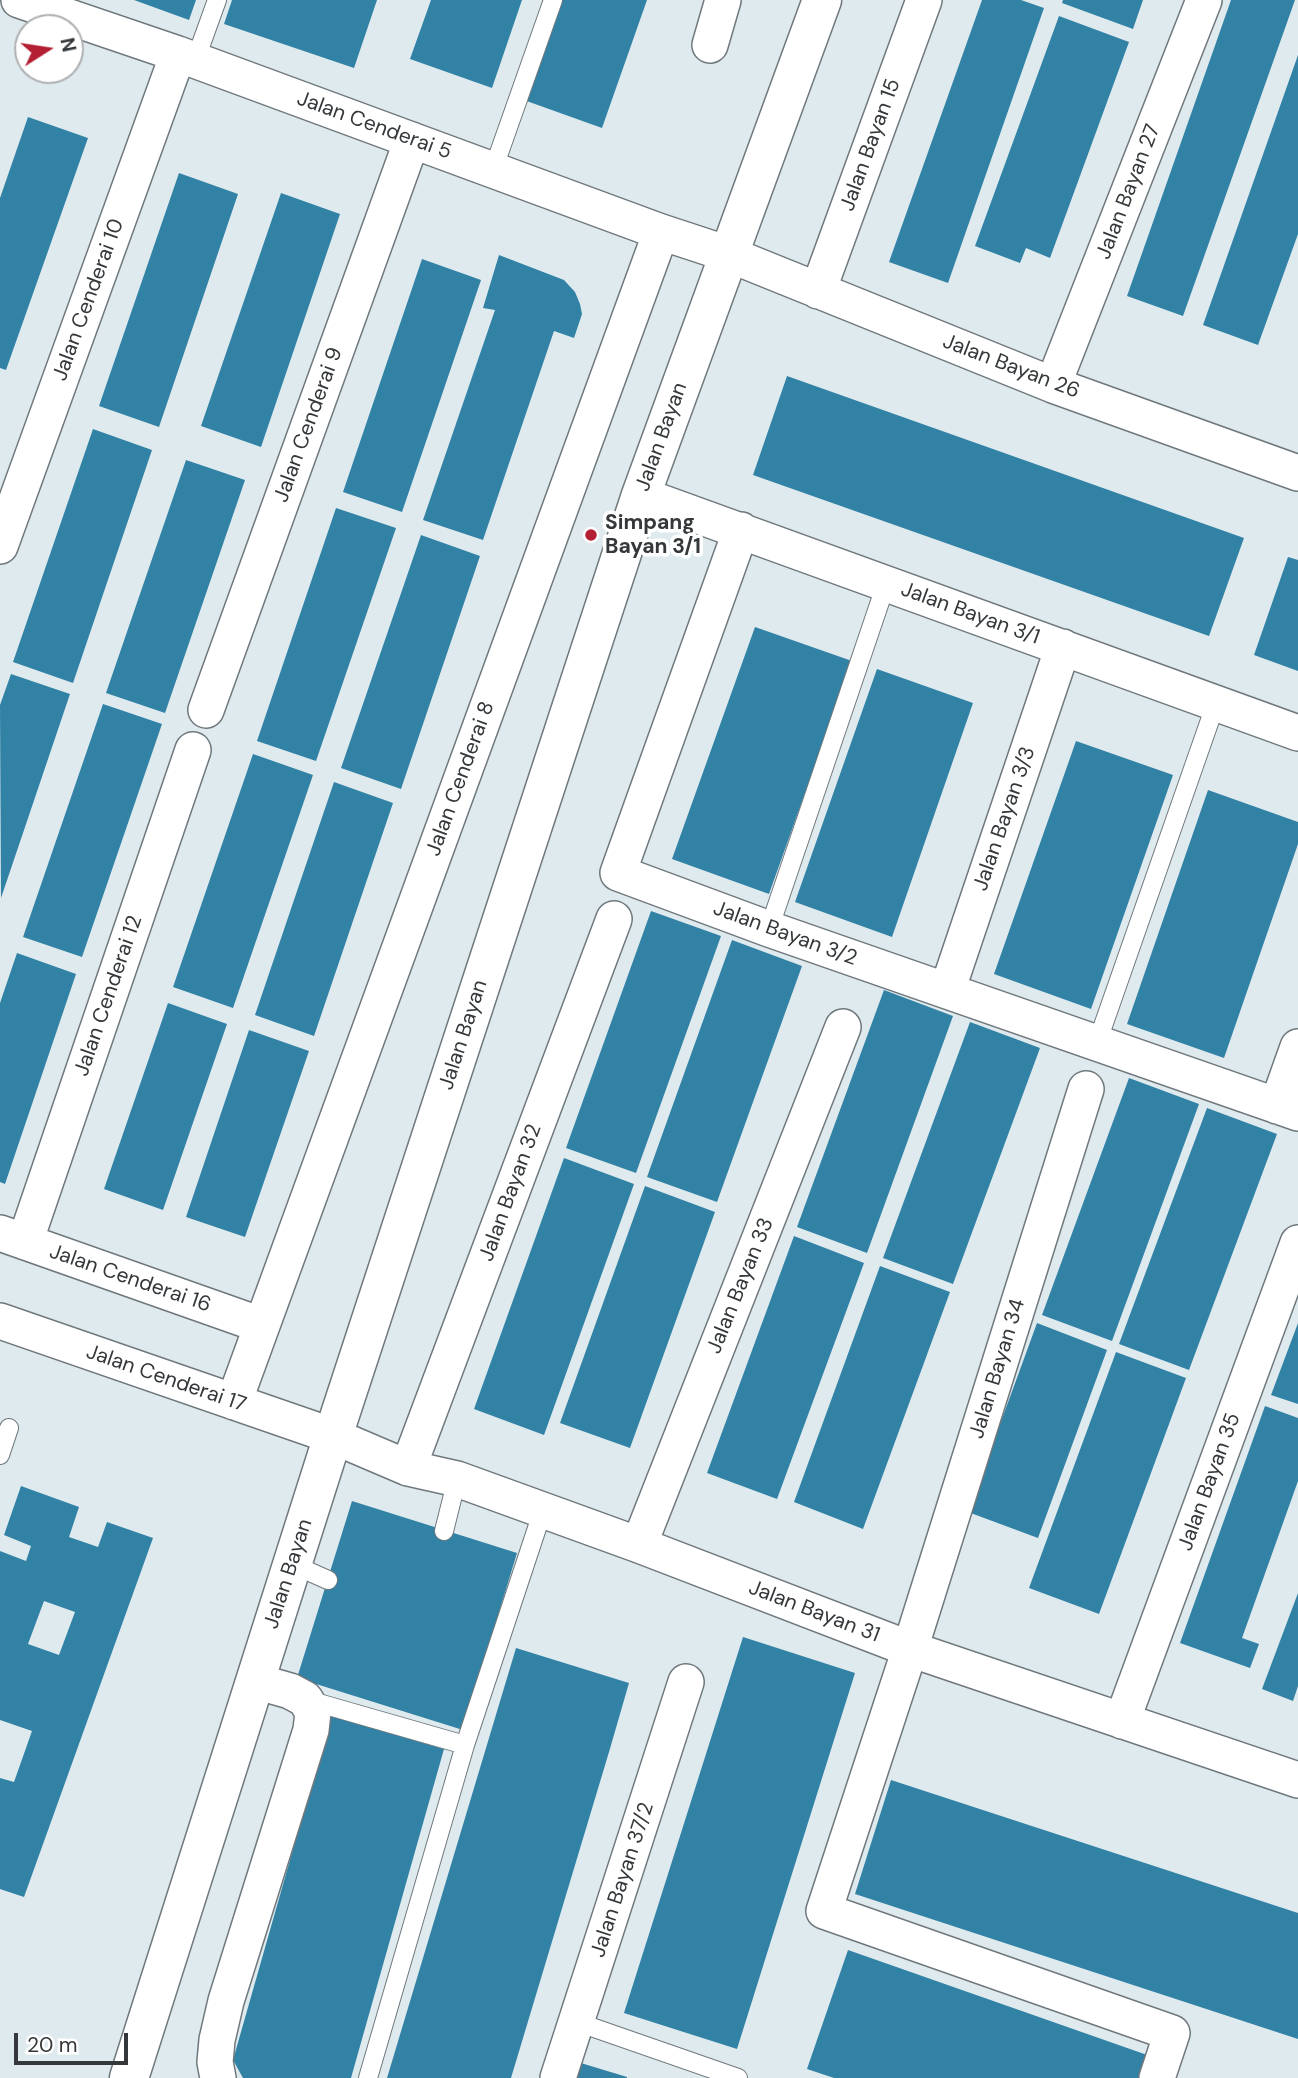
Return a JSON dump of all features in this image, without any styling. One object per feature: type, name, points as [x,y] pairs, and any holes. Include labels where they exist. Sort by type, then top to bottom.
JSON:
[{"type":"street","name":"Jalan Cenderai 5","points":[[19,0],[187,57],[661,232],[728,254]]},
{"type":"street","points":[[710,44],[723,0]]},
{"type":"street","name":"Jalan Bayan","points":[[130,2078],[333,1436],[641,495],[822,0]]},
{"type":"street","name":"Jalan Bayan 15","points":[[818,291],[924,0]]},
{"type":"street","name":"Jalan Bayan 27","points":[[1054,385],[1204,0]]},
{"type":"street","name":"Jalan Cenderai 10","points":[[0,546],[187,57]]},
{"type":"street","name":"Jalan Cenderai 9","points":[[206,710],[412,140]]},
{"type":"street","name":"Jalan Cenderai 8","points":[[234,1402],[661,232]]},
{"type":"street","name":"Jalan Bayan 26","points":[[728,254],[1054,385],[1298,473]]},
{"type":"street","name":"Jalan Bayan 3/1","points":[[641,495],[1298,733]]},
{"type":"street","name":"Jalan Bayan 3/2","points":[[741,530],[618,873],[769,929],[1287,1110]]},
{"type":"street","name":"Jalan Bayan 3/3","points":[[947,991],[1063,647]]},
{"type":"street","name":"Jalan Cenderai 12","points":[[13,1238],[192,750]]},
{"type":"street","name":"Jalan Bayan 32","points":[[408,1468],[614,919]]},
{"type":"street","name":"Jalan Bayan 33","points":[[639,1545],[843,1027]]},
{"type":"street","points":[[1287,1110],[1298,1047]]},
{"type":"street","name":"Jalan Bayan 34","points":[[1086,1089],[910,1649],[824,1911],[1172,2033],[1157,2078]]},
{"type":"street","name":"Jalan Cenderai 16","points":[[13,1238],[261,1325]]},
{"type":"street","name":"Jalan Bayan 35","points":[[1122,1721],[1298,1243]]},
{"type":"street","name":"Jalan Cenderai 17","points":[[0,1321],[333,1436]]},
{"type":"street","name":"Jalan Bayan 31","points":[[333,1436],[408,1468],[457,1479],[543,1510],[910,1649],[1298,1780]]},
{"type":"street","points":[[218,2078],[216,2051],[226,2001],[311,1730],[313,1712],[304,1699],[290,1691],[255,1681]]},
{"type":"street","name":"Jalan Bayan 37/2","points":[[558,2078],[687,1682]]},
{"type":"lane","points":[[187,57],[217,0]]},
{"type":"lane","points":[[494,170],[553,0]]},
{"type":"lane","points":[[769,929],[886,584]]},
{"type":"lane","points":[[1097,1043],[1216,703]]},
{"type":"lane","points":[[0,1455],[9,1428]]},
{"type":"lane","points":[[444,1531],[457,1479]]},
{"type":"lane","points":[[368,2078],[465,1745],[543,1510]]},
{"type":"lane","points":[[292,1564],[328,1580]]},
{"type":"lane","points":[[304,1699],[465,1745]]},
{"type":"lane","points":[[577,2022],[738,2078]]},
{"type":"building","points":[[134,0],[196,0],[189,20]]},
{"type":"building","points":[[232,0],[377,0],[354,68],[224,24]]},
{"type":"building","points":[[431,0],[522,0],[492,88],[410,59]]},
{"type":"building","points":[[556,0],[647,0],[602,128],[521,99]]},
{"type":"building","points":[[982,0],[1021,0],[1044,8],[948,283],[889,262]]},
{"type":"building","points":[[1063,0],[1143,0],[1133,29],[1062,3]]},
{"type":"building","points":[[1231,0],[1295,0],[1183,316],[1127,296]]},
{"type":"building","points":[[1059,16],[1129,42],[1050,258],[1026,248],[1020,263],[975,246]]},
{"type":"building","points":[[1298,55],[1298,234],[1258,345],[1203,325]]},
{"type":"building","points":[[28,117],[88,138],[6,370],[0,368],[0,198]]},
{"type":"building","points":[[179,173],[238,194],[159,427],[99,406]]},
{"type":"building","points":[[281,193],[340,214],[261,447],[201,426]]},
{"type":"building","points":[[499,255],[564,280],[575,292],[582,314],[574,338],[554,331],[483,540],[423,520],[495,310],[483,308]]},
{"type":"building","points":[[422,259],[481,280],[402,512],[343,492]]},
{"type":"building","points":[[787,376],[1244,538],[1209,636],[753,475]]},
{"type":"building","points":[[93,429],[152,450],[73,683],[13,662]]},
{"type":"building","points":[[186,460],[245,480],[165,713],[106,693]]},
{"type":"building","points":[[336,508],[396,528],[316,761],[257,741]]},
{"type":"building","points":[[421,535],[480,556],[401,789],[341,768]]},
{"type":"building","points":[[1288,557],[1298,560],[1298,671],[1254,655]]},
{"type":"building","points":[[755,627],[852,661],[769,894],[672,859]]},
{"type":"building","points":[[877,669],[973,703],[892,937],[795,902]]},
{"type":"building","points":[[11,674],[70,694],[1,898],[0,705]]},
{"type":"building","points":[[103,704],[162,724],[82,957],[23,937]]},
{"type":"building","points":[[1076,741],[1173,775],[1091,1009],[994,974]]},
{"type":"building","points":[[253,754],[313,775],[233,1008],[173,987]]},
{"type":"building","points":[[334,782],[393,803],[314,1036],[255,1015]]},
{"type":"building","points":[[1208,790],[1298,822],[1298,844],[1224,1058],[1127,1024]]},
{"type":"building","points":[[651,911],[721,936],[636,1173],[566,1148]]},
{"type":"building","points":[[732,940],[802,966],[717,1202],[647,1177]]},
{"type":"building","points":[[17,953],[76,974],[5,1184],[0,1182],[0,1003]]},
{"type":"building","points":[[884,990],[953,1016],[867,1253],[797,1227]]},
{"type":"building","points":[[168,1003],[227,1024],[163,1210],[104,1189]]},
{"type":"building","points":[[970,1022],[1040,1048],[953,1284],[883,1258]]},
{"type":"building","points":[[249,1030],[309,1051],[245,1237],[186,1217]]},
{"type":"building","points":[[1129,1078],[1199,1104],[1112,1341],[1042,1315]]},
{"type":"building","points":[[1207,1108],[1277,1134],[1189,1370],[1119,1344]]},
{"type":"building","points":[[564,1158],[634,1184],[544,1435],[474,1409]]},
{"type":"building","points":[[645,1186],[715,1212],[630,1448],[560,1423]]},
{"type":"building","points":[[794,1236],[864,1263],[777,1499],[707,1473]]},
{"type":"building","points":[[880,1266],[950,1292],[863,1529],[794,1502]]},
{"type":"building","points":[[1037,1323],[1107,1350],[1038,1538],[968,1512]]},
{"type":"building","points":[[1298,1323],[1298,1404],[1271,1395]]},
{"type":"building","points":[[1116,1352],[1186,1378],[1099,1614],[1029,1588]]},
{"type":"building","points":[[1265,1406],[1298,1418],[1298,1481],[1242,1638],[1259,1644],[1250,1668],[1180,1643]]},
{"type":"building","points":[[21,1486],[79,1507],[69,1537],[98,1547],[107,1522],[153,1538],[24,1897],[0,1889],[0,1778],[14,1782],[32,1731],[0,1720],[0,1551],[26,1561],[31,1546],[4,1535]],"holes":[[[44,1601],[75,1612],[59,1655],[28,1644]]]},
{"type":"building","points":[[352,1501],[517,1553],[463,1730],[297,1678]]},
{"type":"building","points":[[1298,1593],[1298,1686],[1293,1701],[1262,1689]]},
{"type":"building","points":[[743,1637],[855,1673],[737,2049],[624,2013]]},
{"type":"building","points":[[516,1648],[629,1683],[609,1752],[511,2078],[387,2078]]},
{"type":"building","points":[[331,1716],[444,1749],[351,2078],[243,2078],[233,2060]]},
{"type":"building","points":[[891,1780],[1298,1913],[1298,2039],[855,1894]]},
{"type":"building","points":[[848,1950],[1150,2056],[1142,2078],[834,2078],[807,2069]]},
{"type":"building","points":[[571,2060],[627,2077],[627,2078],[566,2078]]},
{"type":"place","name":"Simpang Bayan 3/1","points":[[591,535]]}]
